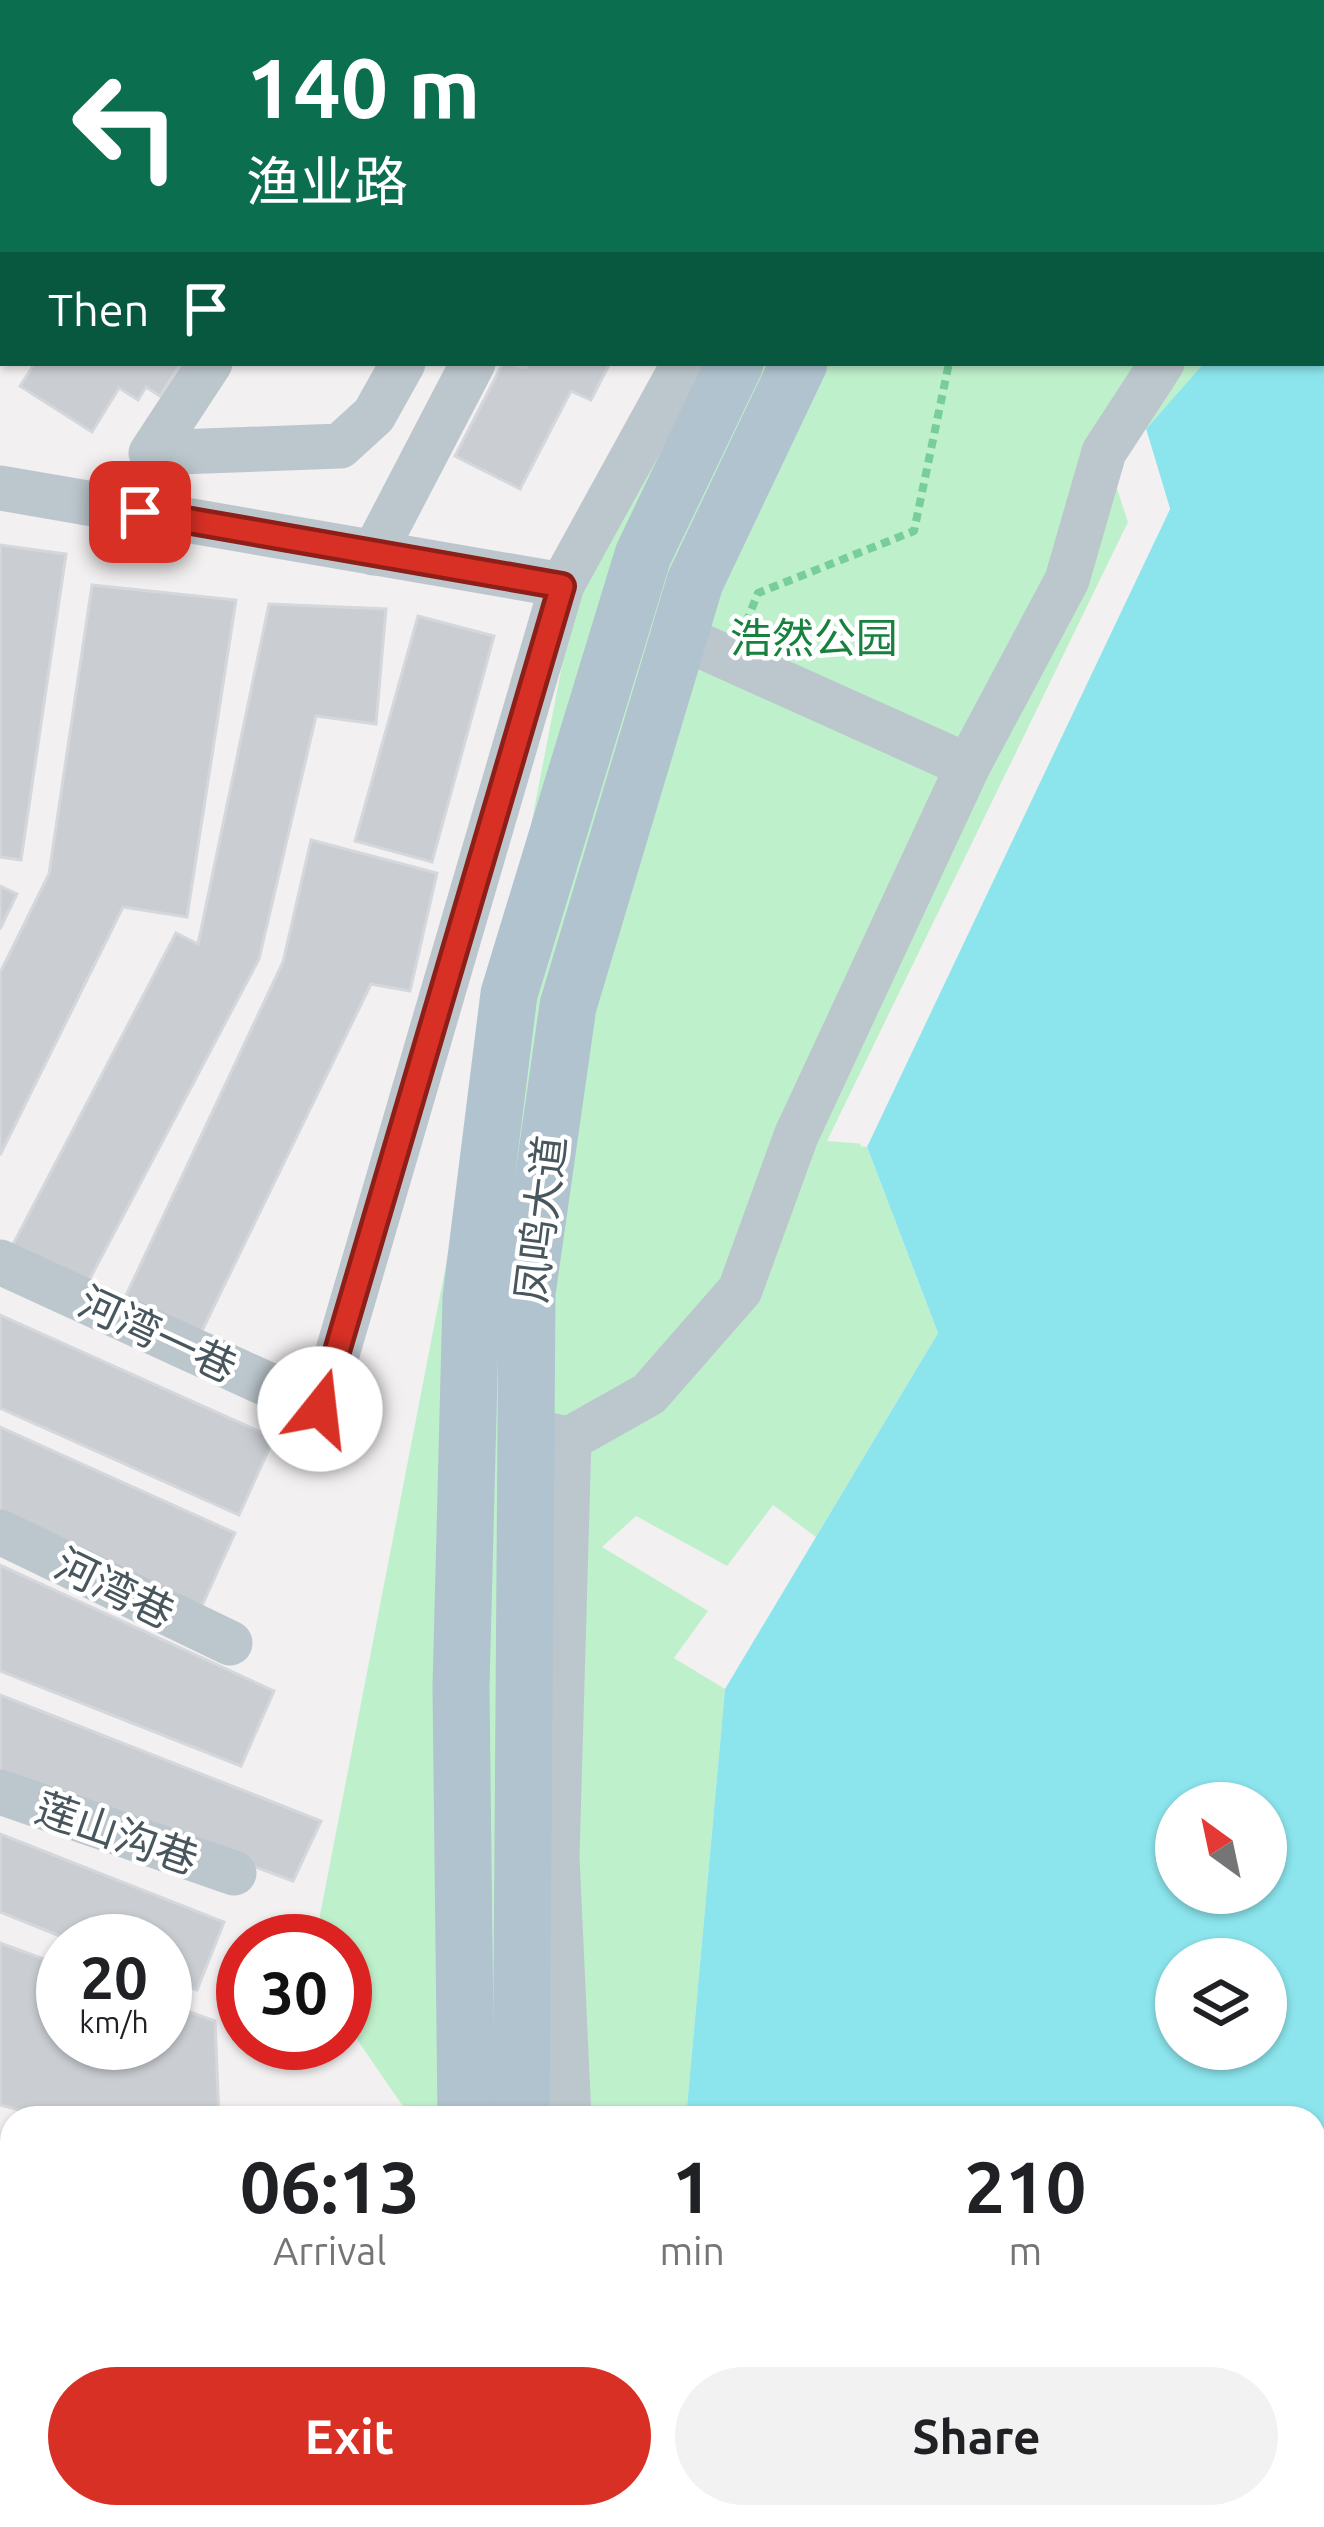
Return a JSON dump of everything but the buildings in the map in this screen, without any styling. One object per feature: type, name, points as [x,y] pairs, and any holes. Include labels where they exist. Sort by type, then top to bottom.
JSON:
[{"type":"main road","name":"凤鸣大道","points":[[466,2106],[464,1812],[471,1298],[509,994],[643,555],[734,366]]},
{"type":"main road","name":"凤鸣大道","points":[[521,2106],[526,1807],[547,1434],[527,1293],[568,1006],[695,582],[798,366]]},
{"type":"street","points":[[208,366],[151,453],[340,446],[374,415],[401,366]]},
{"type":"street","points":[[374,553],[471,366]]},
{"type":"street","points":[[0,488],[562,586],[682,366]]},
{"type":"street","points":[[568,2106],[547,1434],[649,1394],[740,1290],[796,1136],[968,766],[1067,580],[1105,452],[1160,366]]},
{"type":"street","name":"河湾一巷","points":[[0,1262],[320,1409],[562,586]]},
{"type":"street","points":[[679,636],[968,766]]},
{"type":"street","name":"河湾巷","points":[[0,1532],[230,1643]]},
{"type":"street","name":"莲山沟巷","points":[[0,1792],[234,1873]]},
{"type":"path","points":[[732,658],[758,593],[914,532],[948,366]]},
{"type":"green space","name":"浩然公园","points":[[694,366],[1201,366],[1146,429],[1105,452],[1128,522],[827,1141],[866,1144],[938,1333],[816,1537],[773,1505],[727,1566],[636,1516],[602,1547],[708,1611],[674,1658],[725,1689],[687,2106],[403,2106],[372,2061],[372,1914],[320,1914],[576,593]]},
{"type":"water","points":[[1201,366],[1324,366],[1324,2106],[687,2106],[725,1689],[938,1333],[866,1144],[1170,509],[1146,429]]},
{"type":"pier","points":[[1146,429],[1170,509],[867,1147],[860,1146],[1164,509],[1141,432]]},
{"type":"route","points":[[140,512],[562,586],[320,1409]]}]
